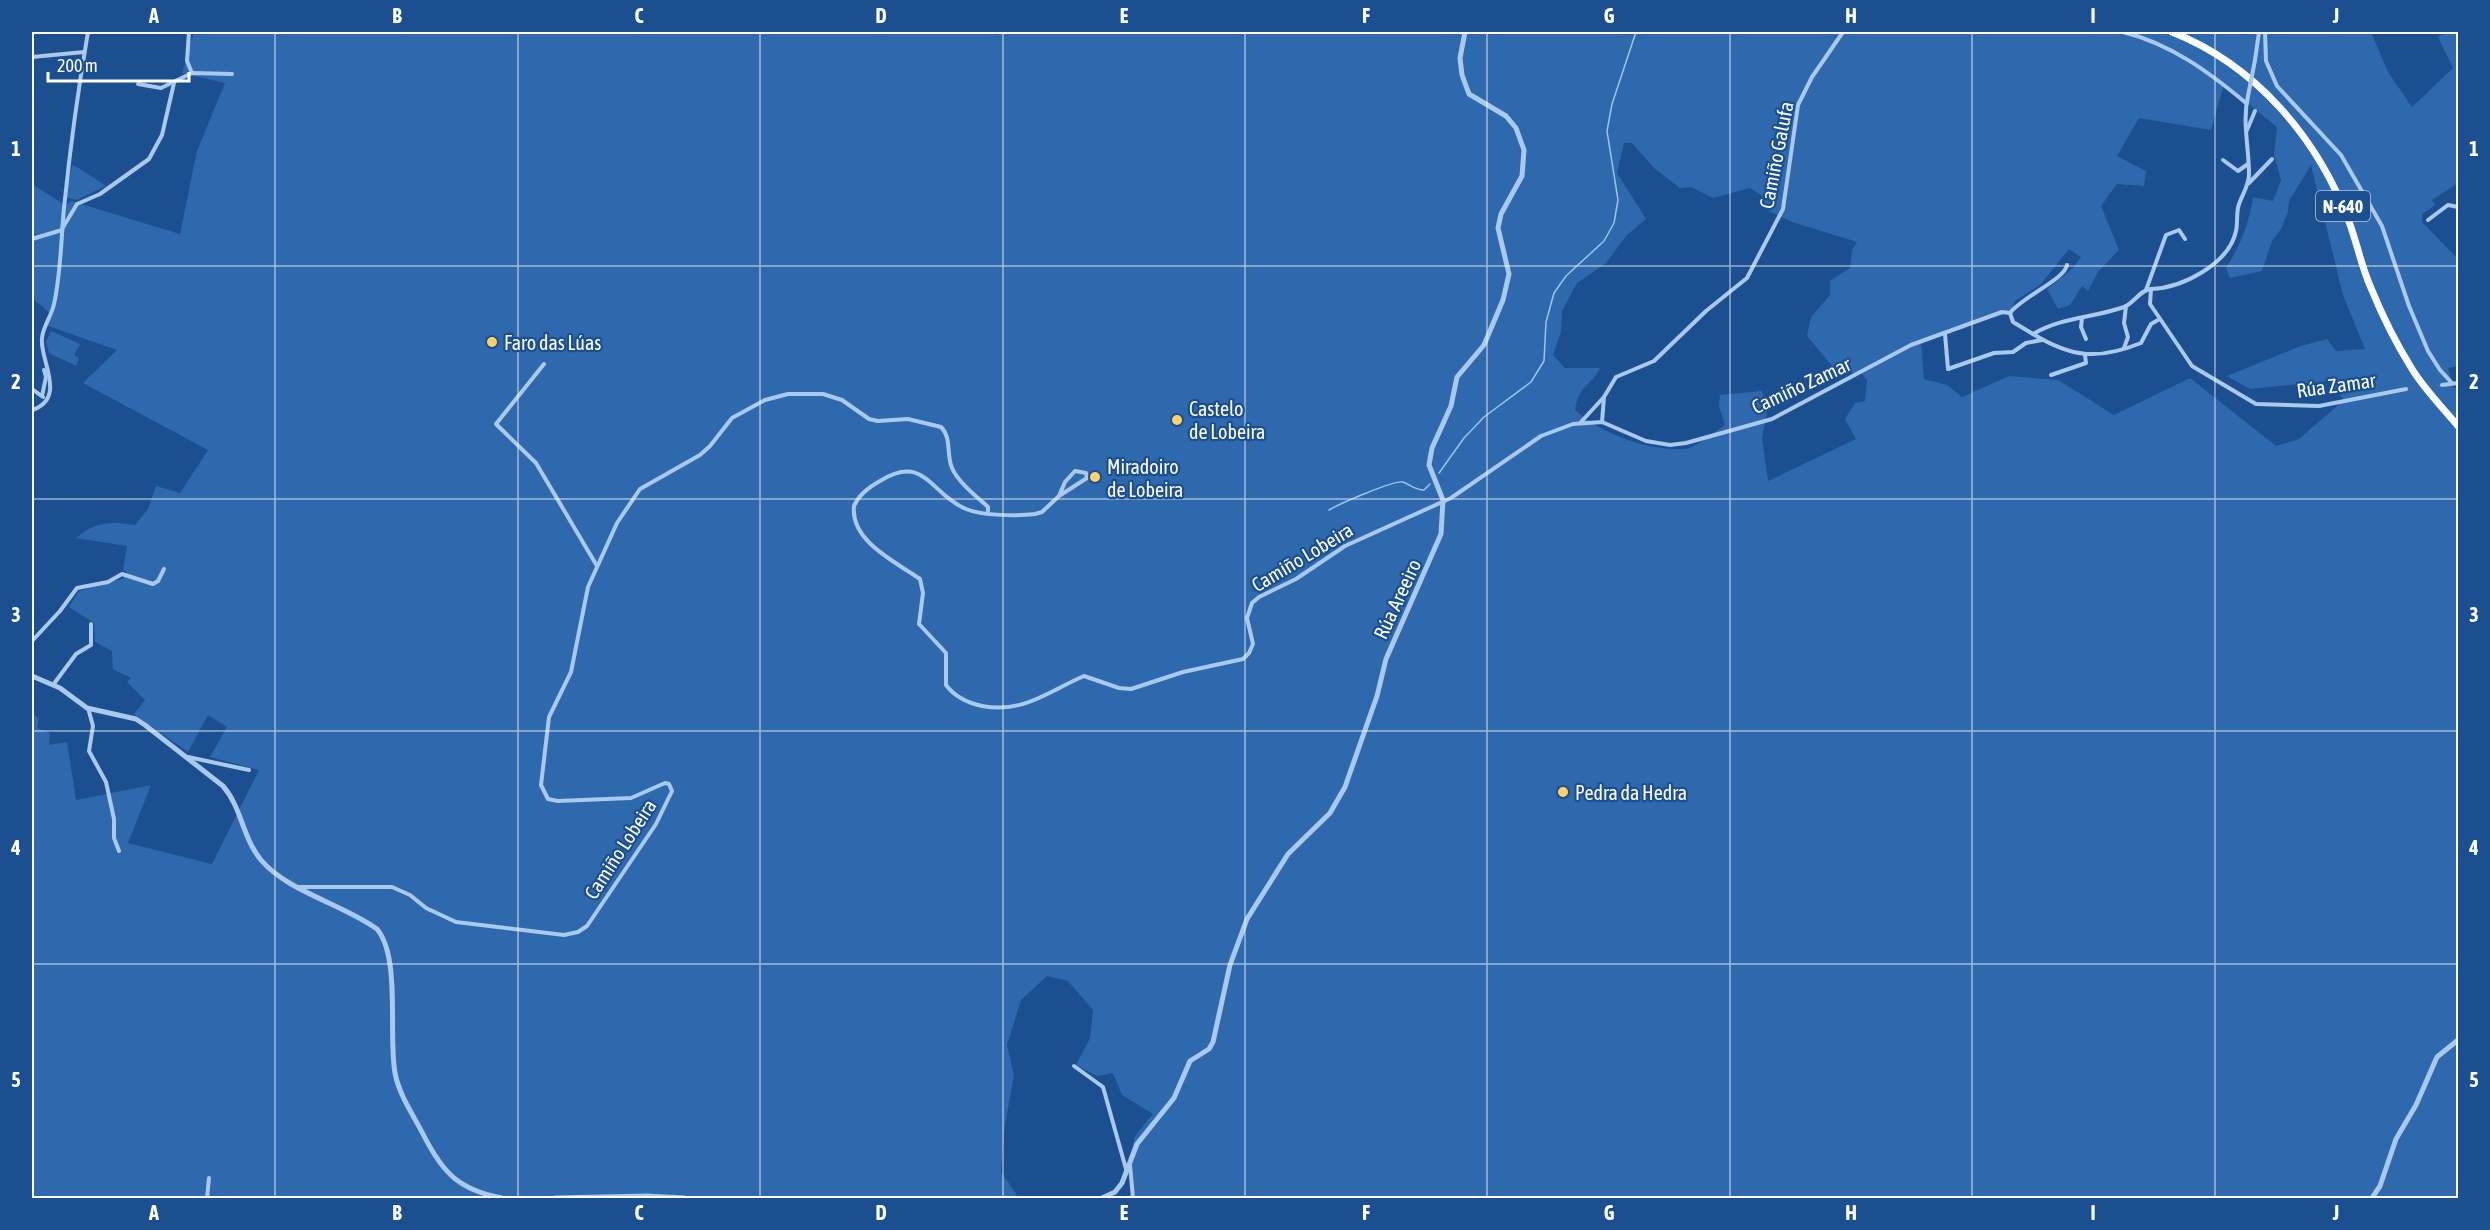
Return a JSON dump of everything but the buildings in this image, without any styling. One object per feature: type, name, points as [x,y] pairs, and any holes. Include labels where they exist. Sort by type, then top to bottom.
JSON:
[{"type":"highway","name":"N-640","points":[[2172,32],[2217,54],[2257,84],[2285,112],[2308,141],[2331,179],[2348,220],[2370,288],[2408,360],[2458,426]]},
{"type":"street","points":[[32,410],[38,408],[44,398],[50,371],[41,342],[54,304],[88,32]]},
{"type":"street","points":[[189,32],[186,61],[192,74]]},
{"type":"street","name":"Rúa Areeiro","points":[[1102,1198],[1115,1192],[1127,1175],[1137,1143],[1174,1098],[1190,1061],[1209,1049],[1213,1042],[1230,965],[1247,919],[1288,854],[1330,813],[1345,787],[1377,696],[1386,659],[1442,534],[1443,500],[1432,474],[1430,457],[1451,406],[1457,377],[1484,345],[1503,300],[1509,274],[1498,228],[1501,214],[1522,176],[1525,158],[1522,142],[1511,122],[1469,94],[1462,75],[1460,58],[1465,32]]},
{"type":"street","name":"Camiño Galufa","points":[[1581,422],[1604,397],[1616,377],[1654,361],[1706,311],[1748,278],[1783,209],[1798,105],[1812,77],[1843,32]]},
{"type":"street","points":[[2123,32],[2154,42],[2192,62],[2246,102]]},
{"type":"street","points":[[2248,183],[2246,102],[2259,32]]},
{"type":"street","points":[[2265,32],[2266,61],[2277,86],[2341,155],[2382,226],[2409,306],[2428,351],[2452,383]]},
{"type":"street","points":[[32,57],[85,51]]},
{"type":"street","points":[[138,84],[157,88],[192,74],[232,74]]},
{"type":"street","points":[[32,239],[62,230],[80,202],[100,194],[149,159],[162,135],[174,83]]},
{"type":"street","points":[[2246,131],[2255,111]]},
{"type":"street","points":[[2033,334],[2065,320],[2082,318],[2126,306],[2149,289],[2169,288],[2209,268],[2222,258],[2230,247],[2236,230],[2238,205],[2248,183],[2272,159]]},
{"type":"street","points":[[2223,160],[2238,171],[2249,164]]},
{"type":"street","points":[[2428,220],[2448,205],[2458,207]]},
{"type":"street","points":[[2149,289],[2166,235],[2170,231],[2179,230],[2186,239]]},
{"type":"street","points":[[2010,313],[2022,300],[2063,273],[2067,265]]},
{"type":"street","name":"Rúa Zamar","points":[[2149,289],[2150,304],[2158,320],[2169,328],[2192,366],[2263,406],[2319,406],[2406,389]]},
{"type":"street","points":[[2124,350],[2128,337],[2124,323],[2126,306]]},
{"type":"street","points":[[2010,313],[2002,312],[1945,334],[1948,369],[1994,353],[2013,352],[2026,343],[2042,340]]},
{"type":"street","points":[[2010,313],[2013,321],[2042,340],[2085,355],[2108,355],[2141,343],[2151,324],[2158,320]]},
{"type":"street","points":[[2082,318],[2081,327],[2086,339]]},
{"type":"street","name":"Camiño Zamar","points":[[1443,500],[1478,480],[1542,436],[1581,422],[1602,422],[1646,441],[1670,445],[1686,443],[1772,419],[1906,348],[1945,334]]},
{"type":"street","points":[[2051,375],[2070,366],[2086,363],[2085,355]]},
{"type":"street","points":[[544,364],[496,424],[536,463],[597,567]]},
{"type":"street","points":[[44,370],[46,378],[44,398]]},
{"type":"street","points":[[2442,385],[2458,383]]},
{"type":"street","points":[[32,389],[44,398]]},
{"type":"street","name":"Camiño Lobeira","points":[[299,886],[312,884],[392,887],[410,895],[426,908],[448,919],[466,924],[564,934],[578,932],[587,926],[656,824],[672,791],[669,784],[665,783],[631,798],[558,801],[548,800],[541,785],[549,717],[571,672],[588,587],[617,524],[640,489],[700,455],[732,418],[765,400],[788,394],[823,394],[842,400],[869,418],[878,421],[908,419],[941,427],[948,439],[949,456],[954,472],[988,507],[988,513]]},
{"type":"street","points":[[1602,422],[1604,397]]},
{"type":"street","points":[[32,402],[38,408]]},
{"type":"street","name":"Camiño Lobeira","points":[[1059,496],[1070,474],[1075,471],[1086,472],[1087,478],[1059,496],[1048,508],[1035,514],[988,513],[966,509],[921,475],[907,470],[890,475],[866,490],[857,499],[853,514],[861,533],[896,564],[920,579],[922,593],[919,624],[946,654],[945,677],[950,689],[970,703],[1004,709],[1044,698],[1084,676],[1119,688],[1131,688],[1183,672],[1243,659],[1253,644],[1247,618],[1252,603],[1259,597],[1296,579],[1345,546],[1443,500]]},
{"type":"street","points":[[32,641],[60,611],[77,588],[108,582],[122,574],[153,584],[158,581],[164,568]]},
{"type":"street","points":[[52,685],[76,654],[91,645],[91,624]]},
{"type":"street","points":[[32,676],[52,685],[87,708],[136,719],[188,757],[223,786],[233,798],[249,844],[262,861],[278,875],[367,922],[383,936],[390,958],[394,1062],[398,1085],[432,1151],[447,1174],[466,1186],[502,1198]]},
{"type":"street","points":[[87,708],[93,726],[88,751],[106,782],[118,851]]},
{"type":"street","points":[[188,757],[249,770]]},
{"type":"street","points":[[2372,1198],[2379,1186],[2396,1138],[2416,1105],[2437,1057],[2458,1040]]},
{"type":"street","points":[[1074,1066],[1104,1087],[1127,1175]]},
{"type":"street","name":"Rúa Areeiro","points":[[1130,1165],[1133,1198]]},
{"type":"street","points":[[207,1198],[209,1178]]},
{"type":"street","points":[[555,1198],[647,1196],[684,1198]]},
{"type":"shaded area","points":[[194,32],[1622,32],[1627,35],[1629,32],[2371,32],[2388,72],[2412,107],[2453,68],[2438,37],[2445,32],[2458,32],[2458,183],[2432,200],[2435,205],[2422,214],[2422,222],[2458,259],[2458,366],[2448,368],[2453,388],[2458,387],[2458,1198],[1134,1198],[1131,1153],[1135,1136],[1153,1114],[1122,1095],[1113,1073],[1097,1076],[1076,1065],[1090,1038],[1093,1010],[1068,981],[1047,976],[1021,1000],[1007,1045],[1014,1075],[1005,1125],[1001,1172],[1019,1198],[32,1198],[32,714],[39,718],[37,728],[50,733],[49,745],[67,742],[76,800],[151,785],[128,843],[212,864],[259,770],[210,757],[227,727],[208,715],[188,752],[134,714],[145,700],[127,682],[131,678],[113,669],[112,651],[95,642],[94,623],[69,607],[79,591],[123,579],[127,572],[123,570],[127,546],[76,538],[104,524],[135,525],[148,509],[156,486],[180,493],[208,450],[83,383],[117,350],[45,325],[51,314],[32,298],[32,184],[65,205],[71,201],[180,234],[197,151],[225,83],[182,73]],"holes":[[[2224,84],[2277,127],[2274,155],[2281,180],[2273,201],[2253,197],[2244,234],[2226,268],[2230,278],[2262,271],[2272,241],[2281,229],[2288,212],[2289,201],[2311,165],[2343,295],[2365,349],[2336,351],[2327,339],[2301,346],[2227,376],[2250,389],[2328,381],[2344,400],[2299,439],[2276,446],[2190,378],[2114,415],[2058,380],[2009,376],[1962,397],[1947,385],[1924,379],[1921,342],[1963,326],[2010,313],[2015,301],[2041,284],[2069,249],[2081,257],[2073,268],[2047,289],[2058,309],[2070,305],[2082,286],[2088,291],[2098,272],[2119,250],[2101,206],[2117,184],[2144,186],[2146,171],[2117,156],[2139,118],[2211,130]],[[1624,143],[1632,143],[1655,169],[1680,188],[1691,187],[1713,198],[1750,188],[1761,195],[1765,209],[1792,222],[1857,242],[1852,250],[1850,268],[1830,281],[1830,295],[1811,317],[1807,336],[1838,373],[1861,373],[1867,380],[1865,401],[1855,403],[1845,419],[1856,439],[1768,481],[1762,438],[1767,412],[1762,391],[1720,395],[1719,406],[1725,425],[1699,443],[1684,449],[1656,447],[1626,439],[1598,426],[1575,410],[1579,395],[1600,368],[1565,368],[1553,355],[1561,332],[1562,311],[1577,283],[1606,263],[1627,235],[1646,219],[1617,173]]]},
{"type":"shaded area","points":[[72,165],[106,186],[77,200],[65,197]]},
{"type":"shaded area","points":[[51,331],[80,344],[74,355],[79,358],[76,366],[49,353],[46,342]]},
{"type":"waterway","points":[[1439,473],[1464,438],[1484,417],[1531,382],[1544,361],[1546,322],[1554,293],[1566,276],[1604,241],[1614,223],[1618,200],[1607,131],[1612,104],[1636,32]]},
{"type":"waterway","points":[[1329,510],[1366,493],[1398,482],[1424,490],[1430,484]]},
{"type":"tunnel","points":[[2406,389],[2442,385]]},
{"type":"place","name":"Faro das Lúas","points":[[492,342]]},
{"type":"place","name":"Castelo de Lobeira","points":[[1177,420]]},
{"type":"place","name":"Miradoiro de Lobeira","points":[[1095,477]]},
{"type":"place","name":"Pedra da Hedra","points":[[1563,792]]}]
